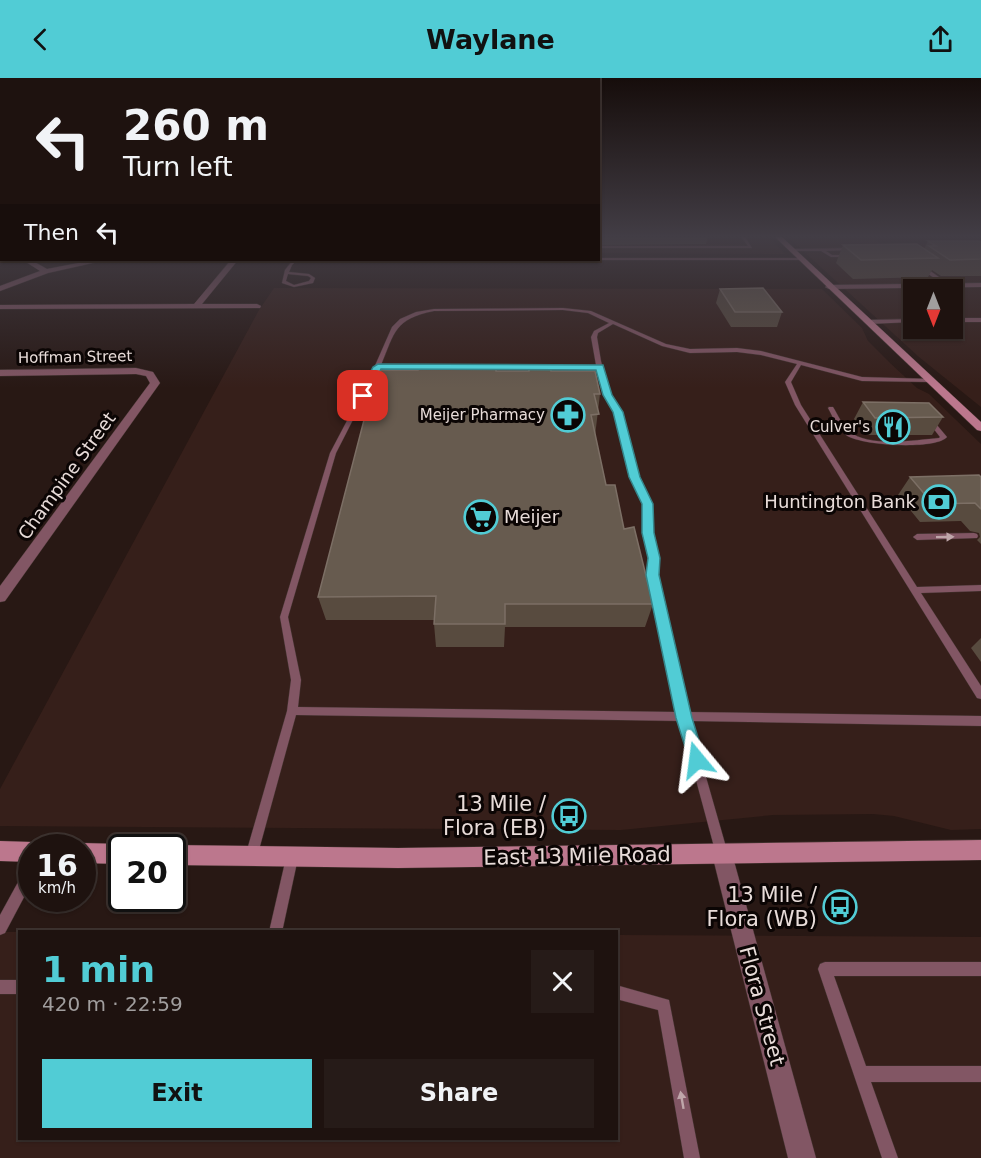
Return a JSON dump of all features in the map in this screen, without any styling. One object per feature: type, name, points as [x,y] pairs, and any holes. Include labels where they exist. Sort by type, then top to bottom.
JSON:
[{"type":"main road","points":[[831,287],[981,428]]},
{"type":"main road","points":[[0,851],[18,852]]},
{"type":"main road","name":"East 13 Mile Road","points":[[186,856],[291,858],[980,852]]},
{"type":"street","points":[[198,305],[212,287]]},
{"type":"street","points":[[0,308],[257,306]]},
{"type":"street","points":[[0,320],[15,307]]},
{"type":"street","name":"Hoffman Street","points":[[0,374],[136,371],[150,374]]},
{"type":"street","name":"Champine Street","points":[[0,597],[154,386],[154,378],[150,374]]},
{"type":"street","name":"Flora Street","points":[[722,854],[802,1158]]},
{"type":"lane","points":[[251,858],[292,711],[296,680],[284,617],[333,453],[378,367],[394,327],[402,320],[418,313],[434,310],[563,309],[589,312],[678,349],[761,353],[862,379],[930,380]]},
{"type":"lane","points":[[868,322],[903,320]]},
{"type":"lane","points":[[963,320],[981,320]]},
{"type":"lane","points":[[612,323],[596,332],[594,337],[600,367],[607,395],[618,412],[634,477],[647,504],[648,533],[654,558],[652,575],[684,718],[722,854]]},
{"type":"lane","points":[[800,363],[788,382],[798,405],[981,695]]},
{"type":"lane","points":[[378,367],[437,367]]},
{"type":"lane","points":[[472,367],[600,367]]},
{"type":"lane","points":[[831,408],[842,427],[849,434],[861,440],[880,442],[941,440],[944,437],[924,414]]},
{"type":"lane","points":[[917,537],[974,536]]},
{"type":"lane","points":[[915,590],[981,588]]},
{"type":"lane","points":[[292,711],[981,721]]},
{"type":"lane","points":[[275,930],[291,858]]},
{"type":"lane","points":[[0,928],[18,894]]},
{"type":"lane","points":[[890,1158],[825,969],[981,969]]},
{"type":"lane","points":[[0,987],[18,987]]},
{"type":"lane","points":[[618,993],[664,1005],[692,1158]]},
{"type":"lane","points":[[861,1074],[981,1074]]},
{"type":"shaded area","points":[[843,287],[903,287],[903,339],[963,339],[963,287],[981,287],[981,407],[919,357]]},
{"type":"shaded area","points":[[274,288],[822,289],[862,328],[868,341],[890,363],[917,388],[929,394],[981,444],[981,829],[951,830],[894,816],[873,814],[773,815],[621,830],[0,826],[0,789],[259,310]]},
{"type":"shaded area","points":[[0,932],[18,932],[18,1140],[618,1140],[618,935],[981,937],[981,1158],[0,1158]]},
{"type":"building","points":[[763,288],[782,312],[735,312],[720,289]]},
{"type":"building","name":"Meijer","points":[[418,365],[496,367],[496,371],[529,371],[529,366],[550,366],[551,371],[595,371],[600,394],[594,394],[599,414],[591,415],[606,485],[615,485],[624,529],[634,527],[653,604],[505,604],[505,624],[434,624],[436,596],[318,597],[377,370],[418,370]]},
{"type":"building","points":[[863,402],[929,403],[943,417],[875,418]]},
{"type":"building","points":[[979,475],[981,477],[981,509],[975,503],[933,504],[910,477]]},
{"type":"place","name":"Meijer Pharmacy","points":[[568,415]]},
{"type":"place","name":"Culver's","points":[[893,427]]},
{"type":"place","name":"Huntington Bank","points":[[939,502]]},
{"type":"place","name":"Meijer","points":[[481,517]]},
{"type":"place","name":"13 Mile / Flora (EB)","points":[[569,816]]},
{"type":"place","name":"13 Mile / Flora (WB)","points":[[840,907]]},
{"type":"route","points":[[363,396],[378,367],[600,367],[607,395],[615,404],[618,412],[634,477],[647,504],[648,533],[654,558],[652,575],[684,718],[697,760]]}]
